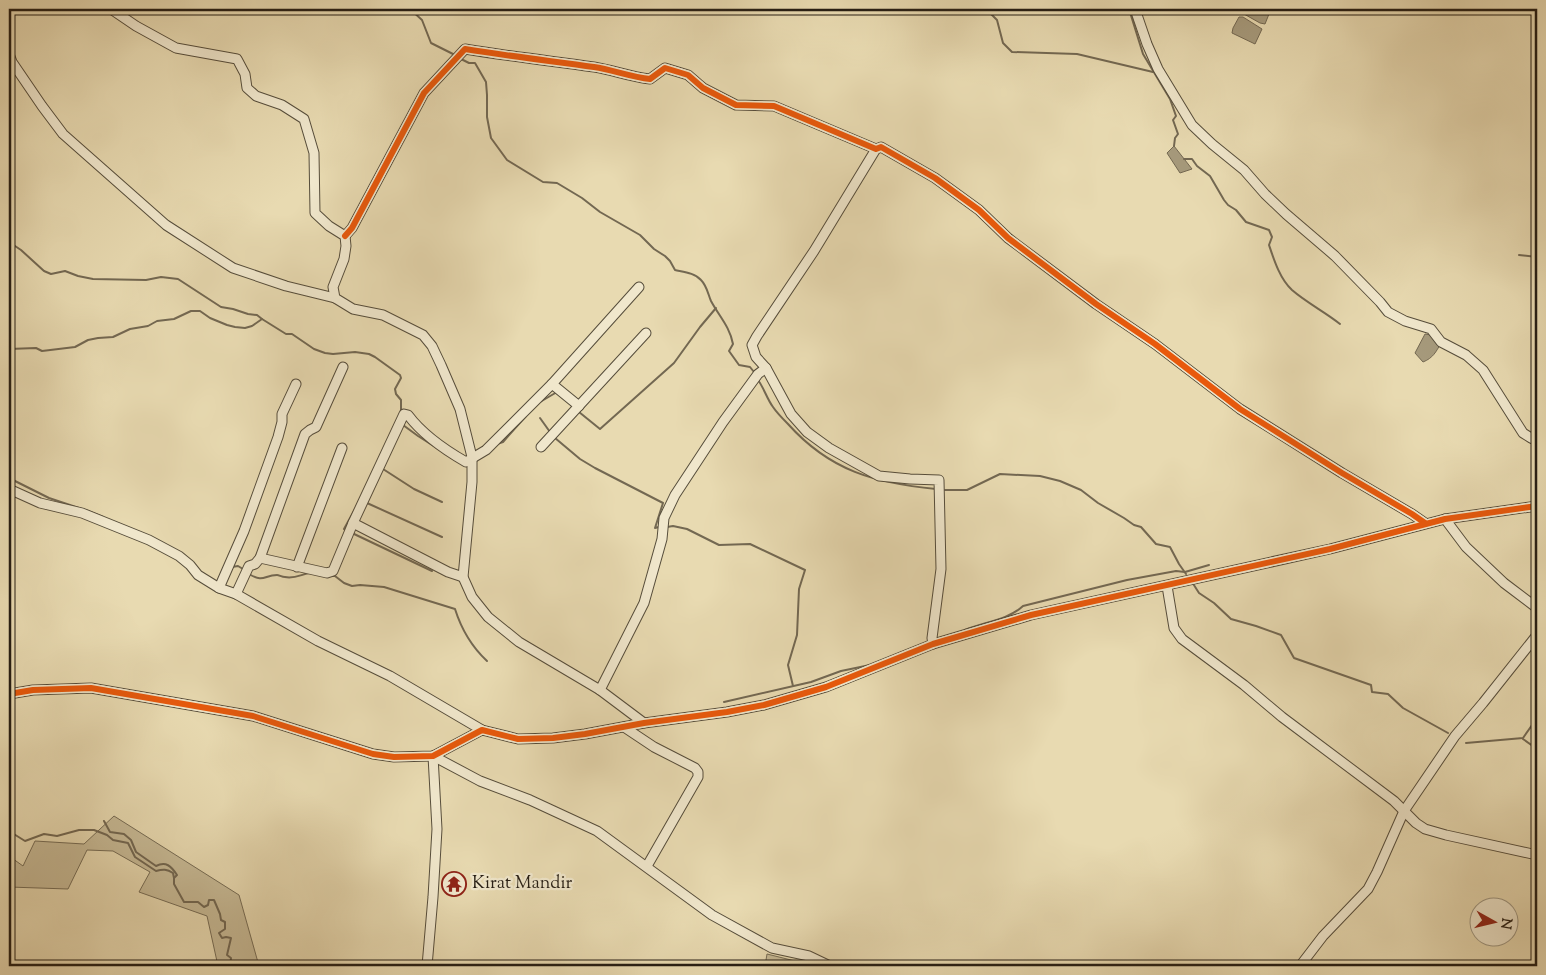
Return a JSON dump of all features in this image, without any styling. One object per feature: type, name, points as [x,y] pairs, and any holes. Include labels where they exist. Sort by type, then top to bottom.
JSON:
[{"type":"street","points":[[111,9],[136,26],[176,48],[237,59],[244,74],[247,88],[256,96],[282,105],[304,119],[314,153],[315,213],[329,226],[345,236]]},
{"type":"street","points":[[1135,9],[1158,69],[1192,125],[1244,170],[1286,214],[1335,256],[1388,312],[1405,321],[1431,329],[1442,342],[1466,355],[1483,370],[1523,433],[1537,440]]},
{"type":"street","points":[[335,298],[333,287],[344,259],[345,236],[352,228],[424,93],[465,49],[596,68],[650,79],[665,68],[688,75],[703,88],[736,105],[774,106],[876,150]]},
{"type":"street","points":[[9,54],[12,62],[63,134],[166,225],[233,268],[286,286],[335,298],[352,309],[382,315],[422,335],[435,353],[457,401],[466,428],[472,457],[472,482],[463,577],[472,597],[488,617],[519,642],[600,690],[644,723]]},
{"type":"street","points":[[933,644],[932,638],[941,569],[939,480],[879,476],[829,448],[807,432],[791,414],[766,368],[756,357],[752,345],[814,251],[876,150],[881,147],[935,178],[979,210],[1008,238],[1096,304],[1155,344],[1240,409],[1425,523]]},
{"type":"street","points":[[260,558],[297,567],[328,572],[333,571],[352,523],[404,414],[408,415],[428,436],[466,462],[486,450],[552,384],[639,287]]},
{"type":"street","points":[[541,448],[646,333]]},
{"type":"street","points":[[236,594],[249,566],[255,564],[260,558],[305,434],[316,427],[343,366]]},
{"type":"street","points":[[600,690],[644,603],[662,539],[664,518],[674,495],[723,422],[758,374],[766,368]]},
{"type":"street","points":[[219,588],[244,531],[278,437],[282,414],[296,384]]},
{"type":"street","points":[[552,384],[579,406]]},
{"type":"street","points":[[297,567],[342,448]]},
{"type":"street","points":[[9,490],[40,503],[82,513],[149,540],[179,556],[198,574],[219,588],[236,594],[318,641],[390,676],[482,730],[518,739],[561,737],[764,705],[826,687],[933,644],[1031,615],[1330,549],[1425,523],[1537,506]]},
{"type":"street","points":[[1445,519],[1466,548],[1537,608]]},
{"type":"street","points":[[352,523],[439,568],[463,577]]},
{"type":"street","points":[[1166,586],[1174,628],[1182,639],[1394,801],[1416,823],[1426,829],[1537,855]]},
{"type":"street","points":[[1300,966],[1323,936],[1368,889],[1404,811],[1455,736],[1537,635]]},
{"type":"street","points":[[9,694],[33,690],[91,688],[253,716],[373,754],[394,757],[433,756],[482,730]]},
{"type":"street","points":[[624,727],[654,747],[695,768],[698,772],[698,777],[647,866]]},
{"type":"street","points":[[433,756],[480,781],[530,800],[597,831],[712,915],[772,948],[809,956],[830,966]]},
{"type":"street","points":[[427,966],[437,829],[433,756]]},
{"type":"shaded area","points":[[1246,9],[1271,9],[1265,24],[1244,14]]},
{"type":"shaded area","points":[[1239,17],[1243,17],[1262,29],[1255,44],[1232,33]]},
{"type":"shaded area","points":[[1174,146],[1192,169],[1180,173],[1167,153]]},
{"type":"shaded area","points":[[1425,334],[1431,335],[1441,343],[1432,357],[1423,362],[1415,353]]},
{"type":"shaded area","points":[[114,816],[239,895],[259,966],[218,966],[207,916],[139,892],[150,872],[113,851],[87,850],[68,889],[9,887],[9,856],[23,866],[35,841],[84,844]]},
{"type":"shaded area","points":[[767,954],[803,963],[802,966],[765,966]]},
{"type":"waterway","points":[[410,9],[422,20],[431,43],[455,55]]},
{"type":"waterway","points":[[976,9],[990,13],[997,20],[1003,43],[1012,52],[1077,54],[1153,72]]},
{"type":"waterway","points":[[1129,9],[1143,54],[1170,99],[1176,116],[1173,120],[1178,134],[1175,138],[1174,146]]},
{"type":"waterway","points":[[461,59],[469,63],[475,63],[486,82],[487,117],[491,138],[507,160],[543,182],[557,183],[582,198],[600,212],[640,235],[654,249],[665,256],[675,270],[689,273],[699,278],[705,285],[711,301],[729,332],[733,344],[729,351],[739,365],[750,367],[754,372]]},
{"type":"waterway","points":[[1184,159],[1192,159],[1197,166],[1210,176],[1224,200],[1246,222],[1269,230],[1272,237],[1269,245],[1271,251],[1278,269],[1288,286],[1340,324]]},
{"type":"waterway","points":[[9,242],[44,271],[51,274],[65,271],[93,279],[146,280],[161,277],[178,279],[221,307],[257,315],[262,319]]},
{"type":"waterway","points":[[1519,255],[1537,257]]},
{"type":"waterway","points":[[579,412],[600,429],[674,363],[716,308]]},
{"type":"waterway","points":[[9,349],[36,348],[42,351],[75,347],[88,340],[113,337],[130,329],[148,326],[157,321],[174,319],[191,311],[200,311],[210,318],[235,327],[245,328],[252,326],[262,319],[286,334],[292,334],[314,349],[325,353],[355,352],[375,357],[400,375],[401,378],[395,389],[396,394],[401,400],[401,413]]},
{"type":"waterway","points":[[758,380],[771,404],[782,418],[804,440],[837,464],[873,478],[936,489]]},
{"type":"waterway","points":[[540,402],[557,392]]},
{"type":"waterway","points":[[497,444],[503,442],[526,416]]},
{"type":"waterway","points":[[540,418],[550,432]]},
{"type":"waterway","points":[[403,425],[443,452]]},
{"type":"waterway","points":[[555,438],[580,459],[663,503],[655,528],[659,527]]},
{"type":"waterway","points":[[383,469],[414,489],[442,502]]},
{"type":"waterway","points":[[945,490],[967,490],[1000,474],[1040,476],[1060,481],[1081,490],[1098,503],[1134,525],[1141,527],[1156,544],[1170,547],[1186,574]]},
{"type":"waterway","points":[[9,478],[49,498],[103,517]]},
{"type":"waterway","points":[[367,503],[442,537]]},
{"type":"waterway","points":[[346,530],[344,529],[355,509]]},
{"type":"waterway","points":[[667,527],[673,526],[687,529],[719,545],[750,544],[805,570],[799,589],[797,635],[788,665],[793,686]]},
{"type":"waterway","points":[[352,533],[432,571]]},
{"type":"waterway","points":[[965,630],[1003,618],[1023,606],[1127,580],[1176,571],[1185,572],[1209,565]]},
{"type":"waterway","points":[[232,567],[238,566],[243,569]]},
{"type":"waterway","points":[[249,574],[258,578],[273,575],[291,578],[309,573]]},
{"type":"waterway","points":[[331,576],[335,576],[352,586],[384,587],[455,609],[468,637],[487,661]]},
{"type":"waterway","points":[[1192,582],[1199,593],[1214,603],[1231,619],[1281,635],[1294,658],[1371,685],[1372,692],[1388,694],[1403,708],[1448,733]]},
{"type":"waterway","points":[[724,702],[811,682],[841,671],[870,665]]},
{"type":"waterway","points":[[1466,743],[1523,738],[1537,718]]},
{"type":"waterway","points":[[1523,739],[1537,749]]},
{"type":"waterway","points":[[104,821],[110,832],[124,834],[131,840],[136,852],[156,866],[165,864],[173,869],[177,875],[174,878],[174,884],[184,902],[198,902],[204,907],[208,905],[209,900],[214,900],[221,920],[225,922],[225,929],[219,933],[222,938],[231,938],[227,955],[231,958],[230,966]]},
{"type":"waterway","points":[[9,831],[25,841],[44,834],[57,836],[79,830],[94,830],[107,835],[113,840],[128,843],[135,857],[156,871],[165,870],[173,873],[174,878]]},
{"type":"cycle path","points":[[345,236],[352,228],[424,93],[465,49],[594,67],[650,79],[665,68],[688,75],[703,88],[736,105],[774,106],[876,149],[881,147],[935,178],[979,210],[1008,238],[1096,304],[1155,344],[1240,409],[1425,523]]},
{"type":"cycle path","points":[[9,694],[33,690],[91,688],[253,716],[373,754],[394,757],[433,756],[482,730],[518,739],[553,738],[764,705],[826,687],[933,644],[1031,615],[1330,549],[1445,519],[1537,506]]},
{"type":"place","name":"Kirat Mandir","points":[[454,884]]}]
